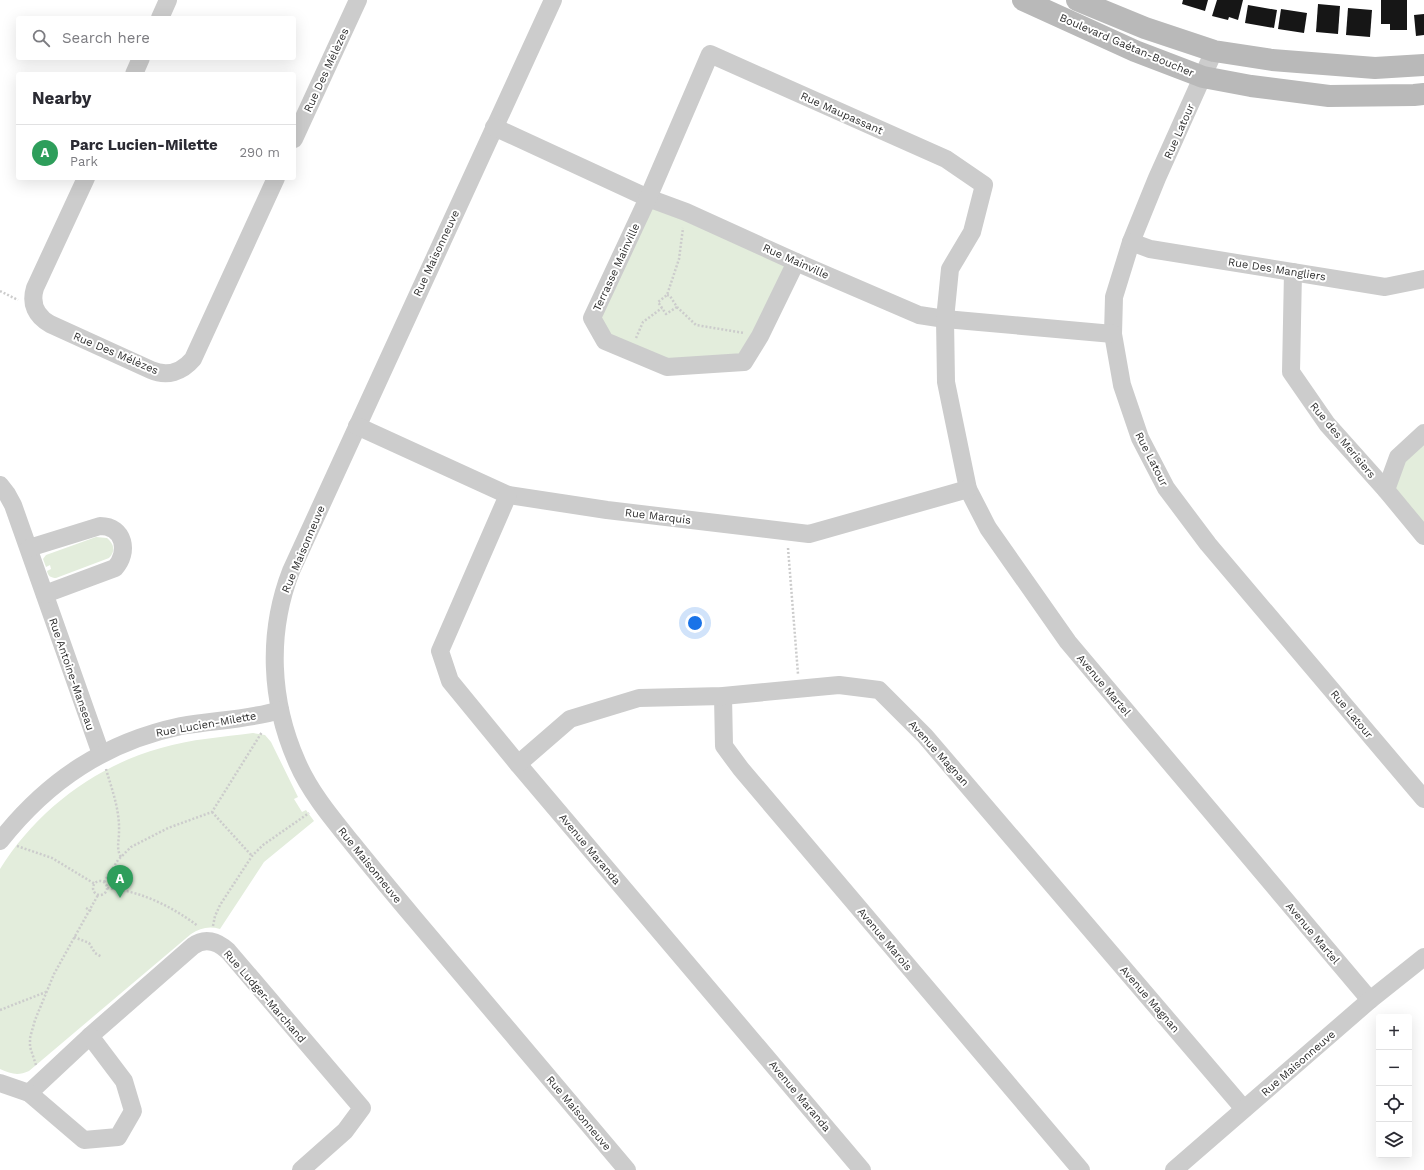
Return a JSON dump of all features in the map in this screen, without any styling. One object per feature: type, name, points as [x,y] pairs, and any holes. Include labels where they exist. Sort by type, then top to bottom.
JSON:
[{"type":"street","points":[[161,16],[168,0]]},
{"type":"street","name":"Rue Des Mélèzes","points":[[296,135],[358,0]]},
{"type":"street","name":"Rue Maisonneuve","points":[[553,0],[297,558],[283,597],[278,617],[275,650],[276,685],[280,710],[287,736],[297,762],[311,788],[327,812],[378,876],[627,1170]]},
{"type":"street","name":"Boulevard Gaétan-Boucher","points":[[1023,0],[1047,5],[1135,51],[1203,77],[1251,86],[1329,96],[1424,94]]},
{"type":"street","name":"Boulevard Gaétan-Boucher","points":[[1077,0],[1145,28],[1214,51],[1272,60],[1375,68],[1424,65]]},
{"type":"street","name":"Rue Latour","points":[[1214,51],[1131,242],[1114,298],[1114,334],[1122,386],[1140,438],[1166,488],[1208,544],[1422,793]]},
{"type":"street","name":"Rue Maupassant","points":[[648,198],[710,54],[946,159],[984,184],[972,232],[950,269],[945,319]]},
{"type":"street","points":[[135,72],[140,60]]},
{"type":"street","name":"Rue Mainville","points":[[494,127],[648,198],[686,212],[918,315],[945,319],[1114,334]]},
{"type":"street","name":"Rue Des Mélèzes","points":[[85,180],[35,288],[33,297],[36,310],[41,318],[50,324],[151,370],[166,373],[181,369],[193,358],[275,180]]},
{"type":"street","name":"Terrasse Mainville","points":[[648,198],[592,318],[605,341],[667,367],[744,362],[760,336],[796,262]]},
{"type":"street","name":"Rue Des Mangliers","points":[[1131,242],[1150,249],[1385,287],[1424,279]]},
{"type":"street","name":"Rue des Merisiers","points":[[1293,272],[1291,372],[1327,424],[1386,490],[1424,536]]},
{"type":"street","name":"Avenue Martel","points":[[945,319],[946,382],[968,489],[988,528],[1068,642],[1370,1000]]},
{"type":"street","name":"Rue Marquis","points":[[357,426],[508,495],[607,510],[809,534],[968,489]]},
{"type":"street","name":"Rue des Merisiers","points":[[1386,490],[1398,457],[1424,433]]},
{"type":"street","name":"Rue Antoine-Manseau","points":[[0,485],[13,505],[104,761]]},
{"type":"street","name":"Avenue Maranda","points":[[508,495],[440,651],[450,681],[518,764],[862,1170]]},
{"type":"street","points":[[29,548],[100,526],[112,528],[121,537],[124,548],[123,554],[118,565],[114,568],[45,594]]},
{"type":"street","name":"Avenue Magnan","points":[[518,764],[570,719],[639,698],[723,696],[839,685],[879,690],[926,736],[1244,1109]]},
{"type":"street","name":"Avenue Marois","points":[[723,696],[724,746],[741,769],[1081,1170]]},
{"type":"street","name":"Rue Lucien-Milette","points":[[8,843],[20,817],[46,793],[70,774],[104,761],[129,741],[182,726],[254,716],[280,710]]},
{"type":"street","name":"Rue Ludger-Marchand","points":[[29,1093],[90,1036],[193,946],[205,941],[218,943],[228,951],[362,1108],[345,1131],[301,1170]]},
{"type":"street","name":"Rue Maisonneuve","points":[[1174,1170],[1370,1000],[1424,957]]},
{"type":"street","points":[[0,1083],[29,1093],[84,1140],[118,1137],[133,1111],[124,1082],[90,1036]]},
{"type":"path","points":[[677,307],[666,314],[658,302],[667,295],[679,259],[686,212]]},
{"type":"path","points":[[0,291],[18,300]]},
{"type":"path","points":[[667,295],[670,296],[677,307],[696,325],[760,336]]},
{"type":"path","points":[[630,351],[644,322],[662,308]]},
{"type":"path","points":[[786,531],[800,689]]},
{"type":"path","points":[[104,882],[112,868],[131,847],[155,834],[212,812],[262,732]]},
{"type":"path","points":[[104,761],[118,811],[118,852],[121,857]]},
{"type":"path","points":[[212,812],[252,856]]},
{"type":"path","points":[[213,928],[217,912],[252,856],[263,845],[310,812]]},
{"type":"path","points":[[8,843],[52,858],[95,884]]},
{"type":"path","points":[[95,884],[98,882],[104,882]]},
{"type":"path","points":[[95,884],[94,891],[98,895],[104,895],[107,888],[104,882]]},
{"type":"path","points":[[107,888],[128,891],[157,902],[178,912],[202,929]]},
{"type":"path","points":[[36,1065],[31,1054],[30,1038],[35,1020],[54,974],[98,895]]},
{"type":"path","points":[[86,908],[93,912]]},
{"type":"path","points":[[74,937],[90,943],[95,953],[102,957]]},
{"type":"path","points":[[0,1010],[46,992]]},
{"type":"green space","points":[[648,198],[796,262],[744,362],[667,367],[605,341],[592,318]]},
{"type":"green space","points":[[1424,433],[1424,536],[1386,490]]},
{"type":"green space","points":[[96,537],[107,538],[111,543],[113,553],[109,558],[56,578],[49,575],[47,571],[51,569],[50,565],[46,567],[43,559],[46,555]]},
{"type":"green space","points":[[253,733],[265,735],[271,742],[298,797],[294,799],[302,812],[306,810],[314,821],[264,862],[220,929],[205,928],[191,934],[29,1071],[21,1074],[14,1074],[0,1069],[0,869],[15,848],[31,828],[49,810],[69,794],[113,766],[137,756],[184,742]]},
{"type":"building","points":[[1183,0],[1208,0],[1205,11],[1182,4]]},
{"type":"building","points":[[1217,0],[1243,0],[1238,20],[1229,17],[1228,20],[1212,16]]},
{"type":"building","points":[[1381,0],[1407,0],[1407,30],[1390,30],[1390,24],[1381,24]]},
{"type":"building","points":[[1318,4],[1340,6],[1338,34],[1316,32]]},
{"type":"building","points":[[1248,5],[1277,10],[1274,28],[1245,23]]},
{"type":"building","points":[[1348,8],[1372,10],[1370,37],[1346,35]]},
{"type":"building","points":[[1281,9],[1307,13],[1304,33],[1278,29]]},
{"type":"building","points":[[1424,14],[1424,35],[1416,36],[1414,15]]},
{"type":"place","name":"Parc Lucien-Milette","points":[[120,898]]}]
